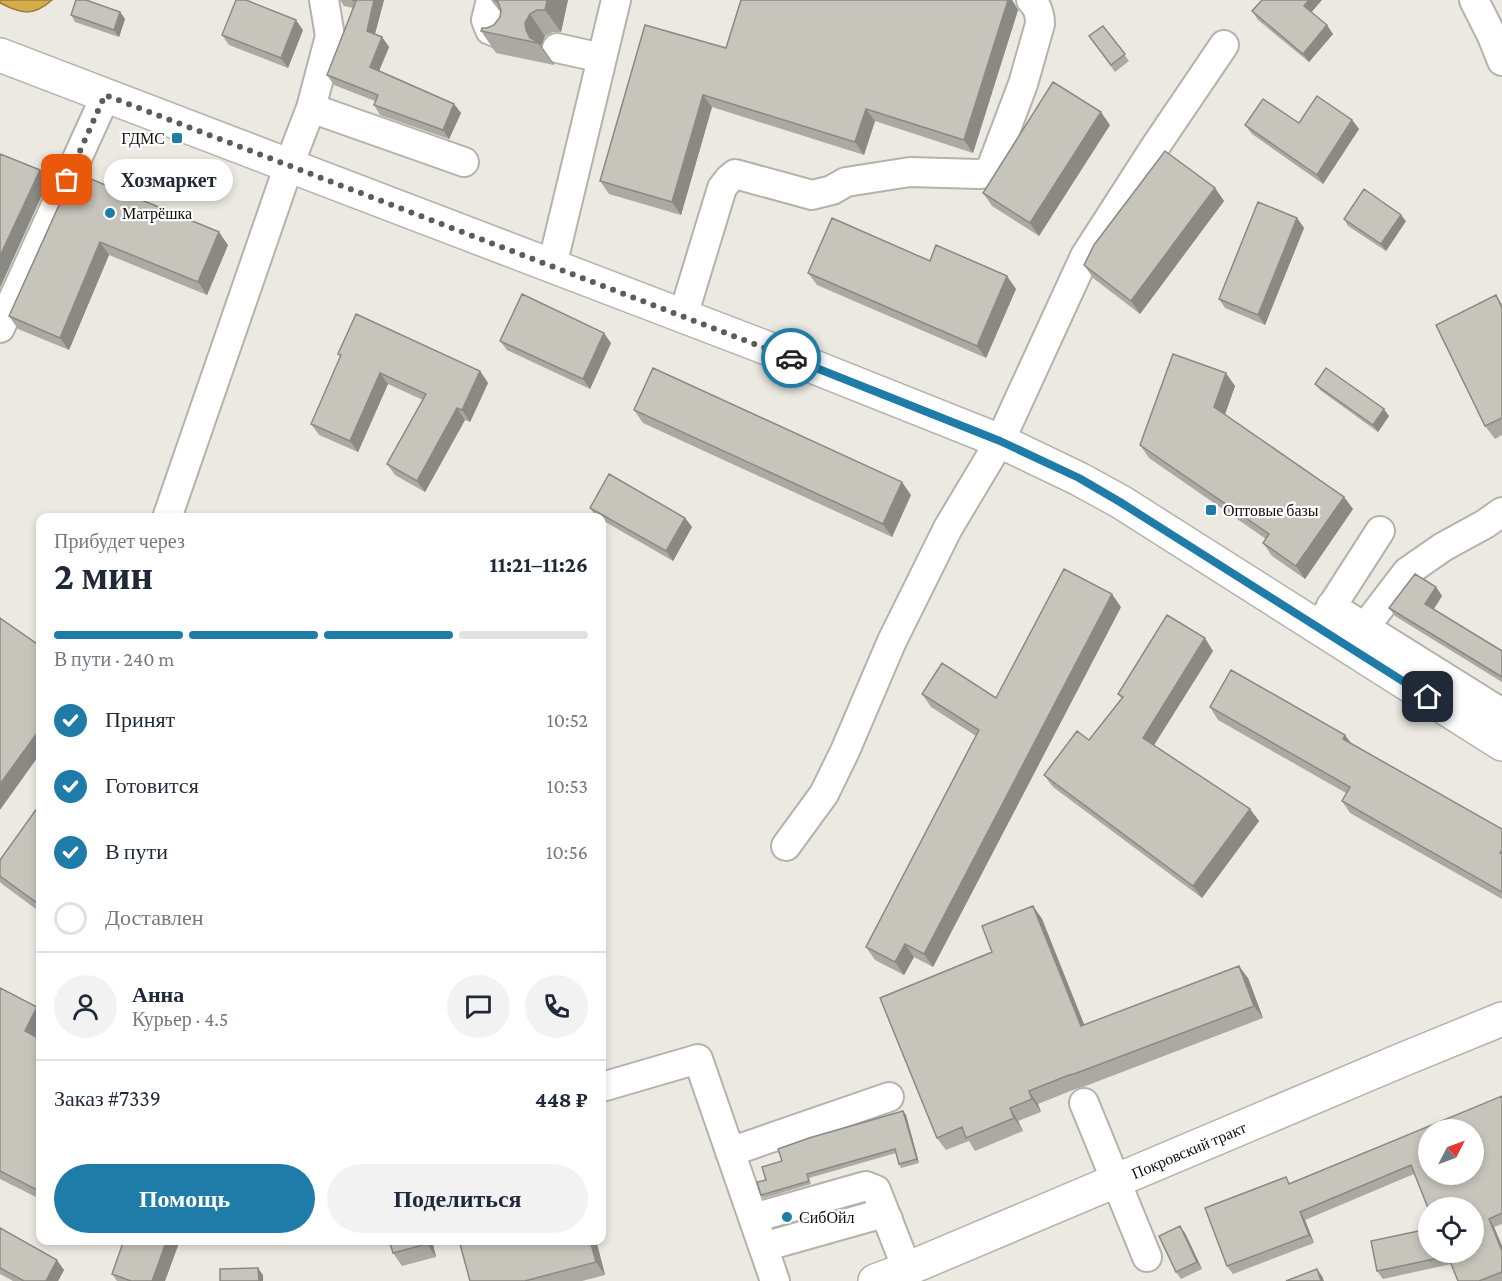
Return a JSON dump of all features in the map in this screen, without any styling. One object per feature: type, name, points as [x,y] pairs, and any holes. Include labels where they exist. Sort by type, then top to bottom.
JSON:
[{"type":"main road","points":[[0,55],[683,316],[1000,441],[1079,478],[1324,617],[1502,744]]},
{"type":"main road","name":"Покровский тракт","points":[[875,1281],[1502,1019]]},
{"type":"street","points":[[169,513],[289,165],[311,108],[330,36],[324,0]]},
{"type":"street","points":[[491,0],[486,20],[489,30],[500,34]]},
{"type":"street","points":[[552,266],[616,0]]},
{"type":"street","points":[[683,316],[722,188],[735,174],[812,195],[832,190],[846,182],[910,172],[987,173],[992,166],[1023,84],[1040,24],[1040,15],[1031,0]]},
{"type":"street","points":[[1474,0],[1502,61]]},
{"type":"street","points":[[786,846],[824,794],[892,641],[948,528],[1000,441],[1085,256],[1224,45]]},
{"type":"street","points":[[557,48],[602,58]]},
{"type":"street","points":[[0,328],[105,95]]},
{"type":"street","points":[[311,108],[464,162]]},
{"type":"street","points":[[1365,627],[1407,572],[1443,547],[1502,512]]},
{"type":"street","points":[[1380,531],[1324,617],[1365,627],[1502,713]]},
{"type":"street","points":[[606,1087],[698,1059],[775,1281]]},
{"type":"street","points":[[730,1152],[889,1097]]},
{"type":"street","points":[[1084,1103],[1147,1257]]},
{"type":"street","points":[[753,1218],[866,1186],[876,1190],[907,1269]]},
{"type":"street","points":[[763,1247],[880,1214],[888,1219]]},
{"type":"shaded area","points":[[0,0],[52,0],[39,9],[27,12],[7,7],[0,3]]},
{"type":"building","points":[[76,0],[86,0],[120,12],[114,30],[71,15]]},
{"type":"building","points":[[236,0],[246,0],[296,20],[281,58],[222,35]]},
{"type":"building","points":[[352,0],[374,0],[367,31],[382,37],[370,67],[454,104],[443,130],[374,105],[378,95],[327,75],[356,1]]},
{"type":"building","points":[[495,0],[547,0],[545,10],[537,10],[530,14],[525,23],[530,38],[538,43],[481,31],[482,28],[494,25],[500,17],[501,10]]},
{"type":"building","points":[[741,0],[1008,0],[964,140],[866,109],[855,142],[703,95],[672,202],[600,181],[645,25],[726,48]]},
{"type":"building","points":[[1262,0],[1309,0],[1304,6],[1327,25],[1303,54],[1252,11]]},
{"type":"building","points":[[1103,26],[1125,54],[1111,65],[1089,36]]},
{"type":"building","points":[[1053,82],[1101,112],[1030,223],[983,193]]},
{"type":"building","points":[[1317,96],[1352,120],[1317,175],[1245,125],[1263,99],[1299,123]]},
{"type":"building","points":[[1165,151],[1215,188],[1131,301],[1084,265],[1094,245]]},
{"type":"building","points":[[0,154],[40,170],[0,256]]},
{"type":"building","points":[[74,172],[219,232],[198,282],[100,242],[60,338],[9,316]]},
{"type":"building","points":[[1364,189],[1401,215],[1381,244],[1344,219]]},
{"type":"building","points":[[1258,202],[1297,218],[1258,315],[1219,299]]},
{"type":"building","points":[[832,218],[930,261],[936,245],[1007,276],[977,346],[808,273]]},
{"type":"building","points":[[522,294],[604,333],[583,379],[500,341]]},
{"type":"building","points":[[1496,295],[1502,308],[1502,418],[1485,426],[1436,325]]},
{"type":"building","points":[[356,314],[480,371],[462,410],[457,408],[417,481],[387,464],[426,394],[380,373],[350,441],[311,424]]},
{"type":"building","points":[[1173,354],[1226,373],[1214,407],[1344,497],[1296,566],[1263,543],[1269,534],[1140,445]]},
{"type":"building","points":[[653,368],[902,482],[883,524],[634,410]]},
{"type":"building","points":[[1326,368],[1384,409],[1373,425],[1315,384]]},
{"type":"building","points":[[609,474],[685,518],[666,551],[606,517],[606,513],[599,513],[590,508]]},
{"type":"building","points":[[1064,569],[1112,594],[924,954],[905,944],[895,962],[866,947],[979,730],[922,694],[942,663],[996,698]]},
{"type":"building","points":[[1415,574],[1436,587],[1425,604],[1502,651],[1502,677],[1389,608]]},
{"type":"building","points":[[1167,615],[1205,638],[1143,738],[1250,809],[1193,886],[1044,775],[1077,731],[1089,740],[1123,697],[1118,694]]},
{"type":"building","points":[[0,618],[36,643],[36,734],[0,784]]},
{"type":"building","points":[[1231,670],[1345,735],[1343,739],[1502,829],[1500,853],[1502,853],[1502,892],[1342,801],[1350,787],[1210,707]]},
{"type":"building","points":[[36,810],[36,902],[0,876],[0,860]]},
{"type":"building","points":[[1033,906],[1081,1026],[1239,966],[1254,1006],[1029,1091],[1032,1099],[1010,1108],[1014,1118],[966,1138],[962,1127],[937,1138],[880,998],[992,952],[982,926]]},
{"type":"building","points":[[0,988],[36,1006],[25,1031],[36,1037],[36,1189],[0,1171]]},
{"type":"building","points":[[1502,1096],[1502,1213],[1489,1219],[1502,1251],[1502,1272],[1479,1281],[1458,1281],[1451,1263],[1484,1263],[1484,1197],[1424,1197],[1419,1185],[1484,1185],[1484,1119],[1446,1119]]},
{"type":"building","points":[[903,1111],[917,1159],[899,1164],[895,1149],[807,1174],[809,1181],[761,1195],[757,1182],[766,1180],[762,1167],[782,1161],[778,1149]]},
{"type":"building","points":[[1418,1131],[1418,1183],[1411,1165],[1300,1212],[1309,1235],[1227,1266],[1205,1208],[1286,1177],[1289,1184]]},
{"type":"building","points":[[1180,1226],[1197,1262],[1176,1272],[1159,1236]]},
{"type":"building","points":[[0,1228],[57,1260],[46,1281],[24,1281],[0,1268]]},
{"type":"building","points":[[1418,1231],[1418,1262],[1377,1271],[1371,1241]]},
{"type":"building","points":[[122,1245],[165,1245],[152,1281],[131,1281],[112,1274]]},
{"type":"building","points":[[391,1245],[423,1245],[393,1253]]},
{"type":"building","points":[[460,1245],[591,1245],[596,1262],[525,1281],[470,1281]]},
{"type":"building","points":[[258,1268],[259,1281],[220,1281],[220,1269]]},
{"type":"building","points":[[1317,1269],[1321,1281],[1286,1281]]},
{"type":"way so far","points":[[67,180],[105,95],[791,358]]},
{"type":"place","name":"ГДМС","points":[[177,138]]},
{"type":"place","name":"Хозмаркет","points":[[67,180]]},
{"type":"place","name":"Матрёшка","points":[[110,213]]},
{"type":"place","name":"Оптовые базы","points":[[1211,510]]},
{"type":"place","name":"СибОйл","points":[[787,1217]]},
{"type":"route","points":[[791,358],[1000,441],[1079,478],[1428,697]]}]
